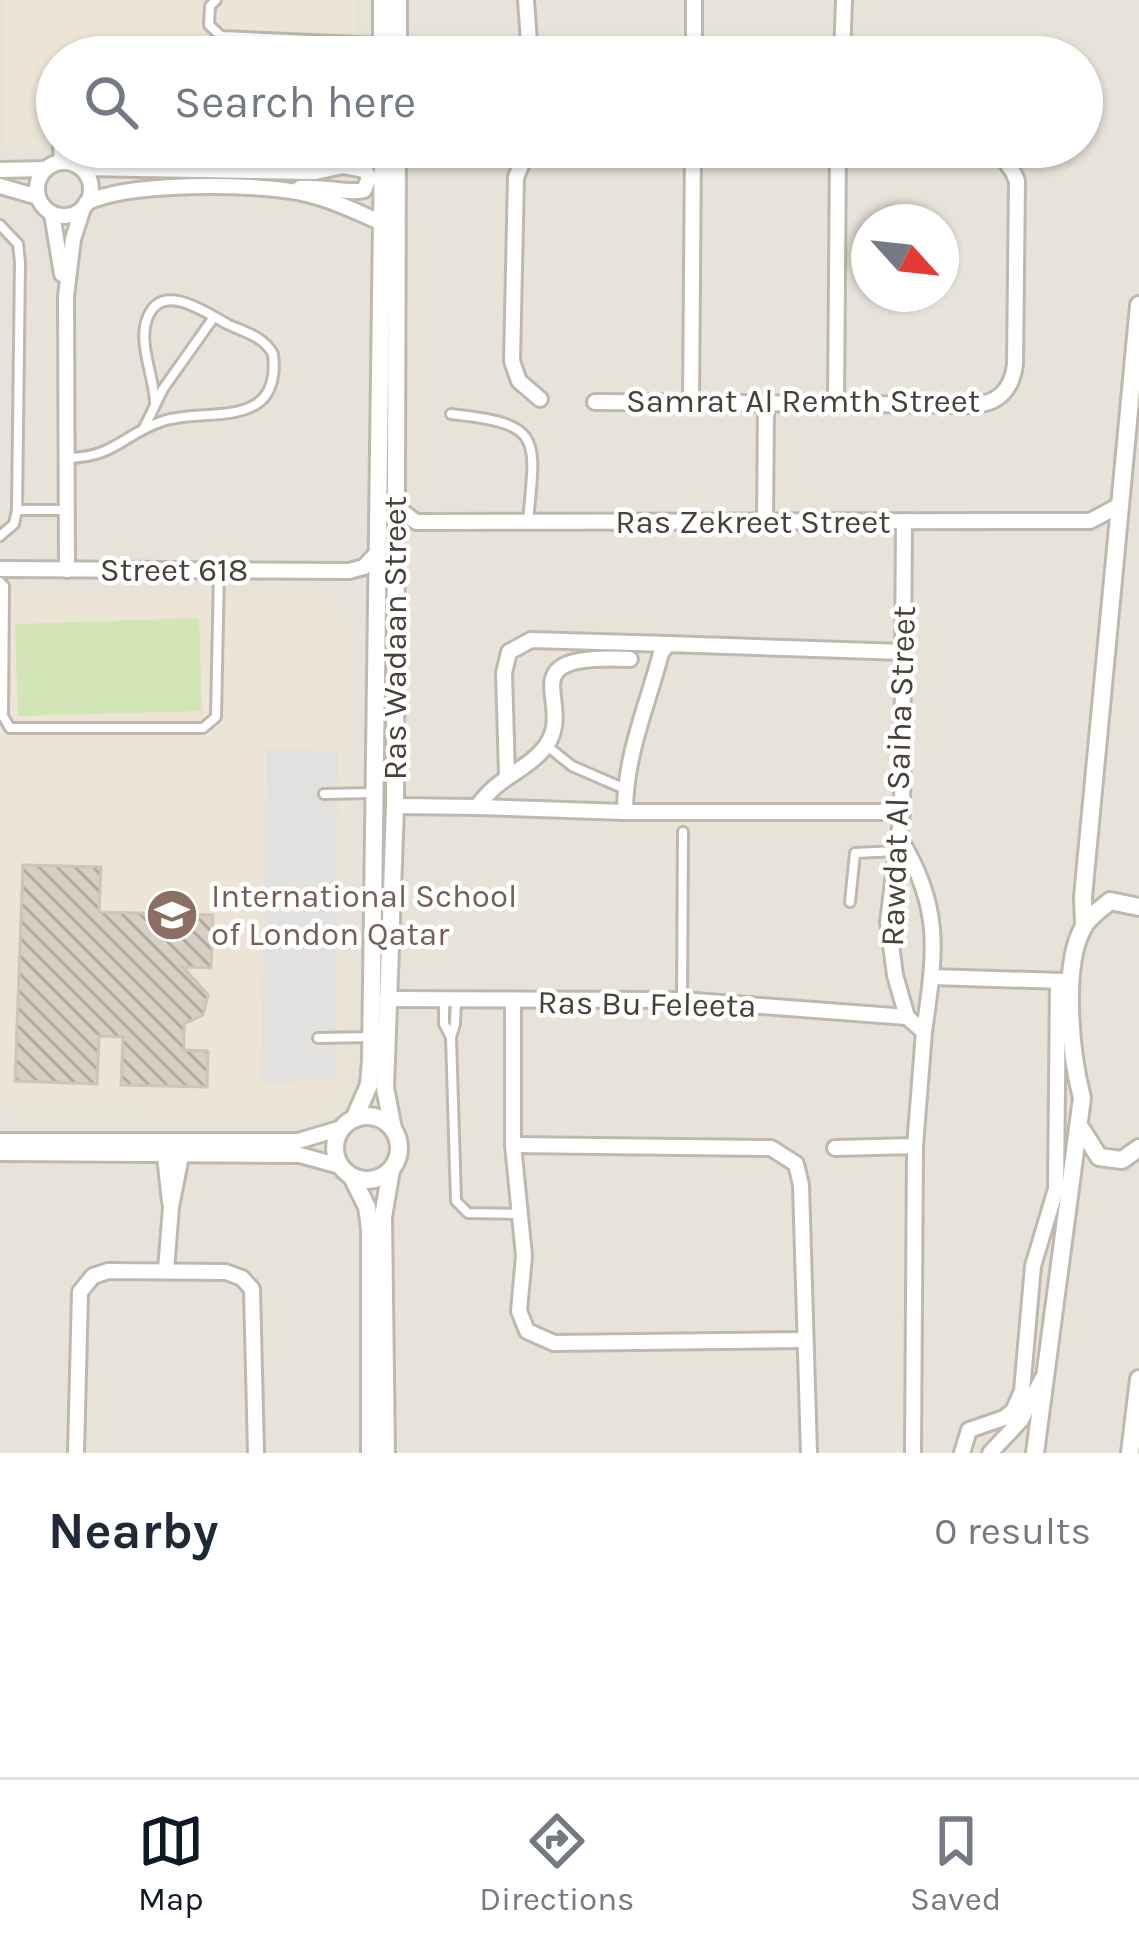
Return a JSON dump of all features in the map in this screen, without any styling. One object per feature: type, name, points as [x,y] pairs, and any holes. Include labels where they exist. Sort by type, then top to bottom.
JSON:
[{"type":"street","points":[[382,0],[382,36]]},
{"type":"street","points":[[398,0],[398,36]]},
{"type":"street","points":[[526,0],[529,36]]},
{"type":"street","points":[[694,0],[694,36]]},
{"type":"street","points":[[843,36],[844,0]]},
{"type":"street","points":[[0,170],[36,160]]},
{"type":"street","points":[[38,197],[37,182],[46,168]]},
{"type":"street","points":[[81,168],[315,172],[334,168]]},
{"type":"street","points":[[67,570],[66,296],[73,238],[89,181],[81,168]]},
{"type":"street","points":[[52,214],[65,216],[142,188],[328,186],[356,194],[364,190],[369,178],[365,170],[354,168]]},
{"type":"street","name":"Ras Wadaan Street","points":[[348,1124],[369,1084],[372,1037],[383,168]]},
{"type":"street","name":"Ras Wadaan Street","points":[[393,1129],[385,1088],[395,806],[398,168]]},
{"type":"street","points":[[521,168],[516,187],[512,361],[519,381],[541,399]]},
{"type":"street","points":[[692,404],[693,168]]},
{"type":"street","points":[[836,405],[838,168]]},
{"type":"street","name":"Samrat Al Remth Street","points":[[595,402],[836,405],[994,401],[1010,386],[1016,364],[1017,181],[1011,168]]},
{"type":"street","points":[[0,186],[38,197],[52,214],[66,296]]},
{"type":"street","points":[[277,189],[321,197],[384,224]]},
{"type":"street","points":[[962,1453],[969,1430],[1004,1418],[1019,1402],[1033,1266],[1056,1190],[1065,981],[1084,924],[1139,305]]},
{"type":"street","points":[[765,521],[766,404]]},
{"type":"street","name":"Ras Zekreet Street","points":[[416,522],[1090,521],[1120,505]]},
{"type":"street","points":[[395,506],[416,522],[395,540]]},
{"type":"street","name":"Rawdat Al Saiha Street","points":[[904,521],[902,812],[888,922],[907,1017]]},
{"type":"street","points":[[1090,521],[1117,542]]},
{"type":"street","points":[[349,572],[364,567],[375,555]]},
{"type":"street","name":"Street 618","points":[[0,569],[349,572],[360,574],[375,587]]},
{"type":"street","points":[[507,775],[504,673],[509,652],[531,640],[903,652]]},
{"type":"street","points":[[626,812],[637,723],[668,644]]},
{"type":"street","points":[[477,807],[489,789],[546,745],[554,681],[563,665],[580,658],[630,659]]},
{"type":"street","points":[[395,806],[902,812]]},
{"type":"street","points":[[899,845],[926,884],[932,920],[915,1146],[913,1453]]},
{"type":"street","points":[[1084,924],[1110,901],[1139,907]]},
{"type":"street","points":[[931,976],[1065,981]]},
{"type":"street","points":[[1035,1453],[1082,1098],[1065,981]]},
{"type":"street","name":"Ras Bu Feleeta","points":[[387,999],[682,1000],[907,1017]]},
{"type":"street","points":[[513,1001],[513,1145],[524,1256],[522,1326],[554,1343],[805,1340]]},
{"type":"street","points":[[907,1017],[924,1032]]},
{"type":"street","points":[[182,1149],[298,1141],[375,1117],[393,1129],[399,1154],[391,1170],[383,1217],[386,1453]]},
{"type":"street","points":[[348,1124],[335,1151],[367,1207],[370,1229],[370,1453]]},
{"type":"street","points":[[1079,1124],[1099,1157],[1122,1160],[1139,1148]]},
{"type":"street","points":[[0,1141],[164,1149]]},
{"type":"street","points":[[513,1145],[771,1148],[789,1156],[801,1185],[809,1453]]},
{"type":"street","points":[[835,1148],[915,1146]]},
{"type":"street","points":[[164,1149],[171,1207]]},
{"type":"street","points":[[0,1153],[182,1149],[301,1155],[372,1180],[391,1170]]},
{"type":"street","points":[[166,1270],[182,1149]]},
{"type":"street","points":[[76,1453],[80,1292],[102,1272],[166,1270],[233,1273],[252,1289],[256,1453]]},
{"type":"street","points":[[990,1453],[1021,1420],[1047,1369]]},
{"type":"street","points":[[1130,1453],[1139,1378]]},
{"type":"lane","points":[[216,0],[209,25],[221,36]]},
{"type":"lane","points":[[0,226],[18,244],[20,262],[17,510],[14,524],[0,536]]},
{"type":"lane","points":[[67,458],[107,453],[143,429],[176,418],[233,415],[252,406],[268,389],[274,363],[269,346],[180,301],[158,304],[150,313],[145,333],[155,402]]},
{"type":"lane","points":[[143,429],[155,402],[214,317]]},
{"type":"lane","points":[[451,414],[501,421],[527,437],[533,453],[528,523]]},
{"type":"lane","points":[[0,493],[17,493]]},
{"type":"lane","points":[[17,510],[67,510]]},
{"type":"lane","points":[[0,582],[4,586],[3,716],[10,728],[203,728],[216,717],[219,571]]},
{"type":"lane","points":[[546,745],[572,766],[626,789]]},
{"type":"lane","points":[[324,794],[373,793]]},
{"type":"lane","points":[[682,1000],[683,832]]},
{"type":"lane","points":[[850,902],[855,853],[899,845]]},
{"type":"lane","points":[[450,1001],[455,1024],[451,1036],[456,1201],[468,1213],[520,1214]]},
{"type":"lane","points":[[318,1038],[372,1037]]},
{"type":"shaded area","points":[[0,0],[1139,0],[1139,1453],[0,1453]]},
{"type":"shaded area","points":[[4,0],[356,0],[355,36],[36,36],[36,146],[4,146]]},
{"type":"shaded area","name":"International School of London Qatar","points":[[0,592],[327,594],[345,620],[344,1090],[318,1116],[14,1107],[0,1097]]},
{"type":"shaded area","points":[[266,750],[338,751],[335,1079],[261,1084]]},
{"type":"green space","points":[[199,618],[202,711],[18,716],[15,624]]},
{"type":"building","points":[[23,865],[101,867],[99,912],[213,915],[211,968],[183,967],[208,995],[203,1015],[184,1024],[184,1050],[208,1051],[207,1087],[121,1085],[123,1037],[99,1036],[97,1084],[15,1081]]},
{"type":"place","name":"International School of London Qatar","points":[[172,915]]}]
